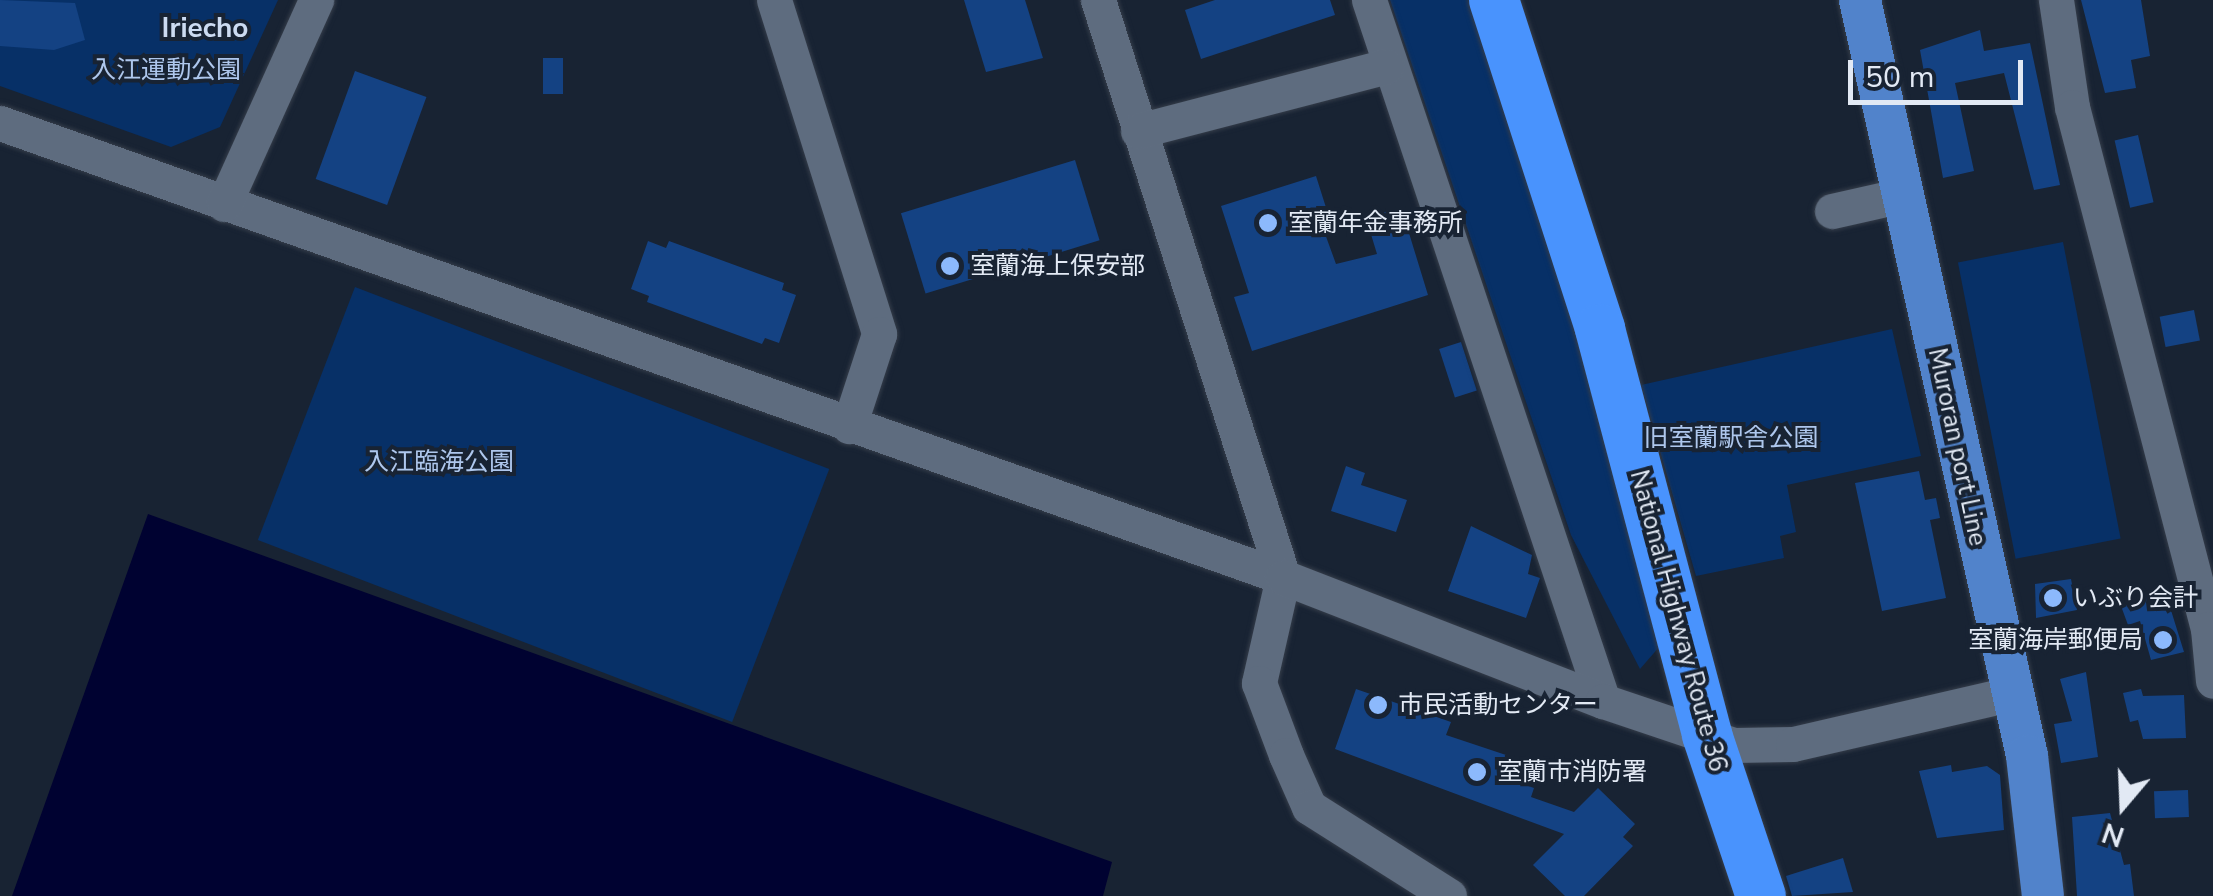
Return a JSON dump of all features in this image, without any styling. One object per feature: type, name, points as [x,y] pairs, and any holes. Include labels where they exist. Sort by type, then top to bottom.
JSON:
[{"type":"highway","name":"National Highway Route 36","points":[[1494,0],[1600,329],[1706,735],[1761,896]]},
{"type":"main road","name":"Muroran port Line","points":[[1860,0],[2010,694],[2028,756],[2043,896]]},
{"type":"street","points":[[224,204],[316,0]]},
{"type":"street","points":[[774,0],[879,334],[849,426]]},
{"type":"street","points":[[1098,0],[1283,576],[1260,683],[1309,807],[1441,893]]},
{"type":"street","points":[[1369,0],[1387,66],[1603,702]]},
{"type":"street","points":[[2056,0],[2072,107],[2200,547],[2213,681]]},
{"type":"street","points":[[1138,131],[1387,66]]},
{"type":"street","points":[[0,123],[849,426],[1283,576],[1603,702],[1734,745],[1793,744],[2010,694]]},
{"type":"street","points":[[1832,211],[1903,195]]},
{"type":"green space","name":"入江運動公園","points":[[0,0],[278,0],[220,127],[171,147],[0,86]]},
{"type":"green space","points":[[1390,0],[1471,0],[1557,240],[1660,646],[1640,669],[1571,535]]},
{"type":"green space","points":[[2063,242],[2121,538],[2016,559],[1958,262]]},
{"type":"green space","name":"入江臨海公園","points":[[355,287],[829,469],[732,722],[258,540]]},
{"type":"green space","name":"旧室蘭駅舎公園","points":[[1892,329],[1921,456],[1787,485],[1796,532],[1780,536],[1784,558],[1696,576],[1641,385]]},
{"type":"shaded area","points":[[148,514],[1112,862],[1103,896],[12,896]]},
{"type":"building","points":[[0,0],[75,3],[85,40],[54,50],[0,46]]},
{"type":"building","points":[[964,0],[1025,0],[1043,58],[986,72]]},
{"type":"building","points":[[1215,0],[1330,0],[1335,15],[1201,59],[1185,10]]},
{"type":"building","points":[[2081,0],[2141,0],[2150,56],[2131,60],[2136,88],[2105,93]]},
{"type":"building","points":[[1980,30],[1984,51],[2030,43],[2060,185],[2034,190],[2004,73],[1955,83],[1974,171],[1943,178],[1920,50]]},
{"type":"building","points":[[543,58],[563,58],[563,94],[543,94]]},
{"type":"building","points":[[355,71],[426,97],[387,205],[316,179]]},
{"type":"building","points":[[2138,135],[2154,202],[2130,208],[2115,140]]},
{"type":"building","points":[[1075,160],[1100,240],[926,294],[901,213]]},
{"type":"building","points":[[1316,176],[1329,217],[1320,220],[1336,264],[1377,254],[1366,218],[1401,207],[1428,295],[1252,351],[1234,297],[1249,293],[1221,206]]},
{"type":"building","points":[[648,241],[666,248],[669,241],[784,283],[782,290],[796,295],[779,343],[765,338],[762,344],[647,302],[649,296],[631,289]]},
{"type":"building","points":[[2194,310],[2200,340],[2166,347],[2160,317]]},
{"type":"building","points":[[1461,342],[1477,391],[1455,398],[1439,349]]},
{"type":"building","points":[[1346,466],[1365,473],[1361,485],[1407,500],[1396,532],[1331,511]]},
{"type":"building","points":[[1919,471],[1925,500],[1936,498],[1940,518],[1930,520],[1946,598],[1882,611],[1855,483]]},
{"type":"building","points":[[1471,526],[1532,555],[1528,574],[1540,578],[1526,618],[1448,591]]},
{"type":"building","points":[[2071,579],[2077,610],[2036,618],[2035,584]]},
{"type":"building","points":[[2165,591],[2184,652],[2151,660],[2140,621],[2128,625],[2121,606]]},
{"type":"building","points":[[2086,672],[2098,757],[2061,763],[2054,724],[2072,721],[2060,679]]},
{"type":"building","points":[[1356,689],[1451,722],[1446,735],[1524,761],[1517,782],[1534,788],[1531,797],[1574,812],[1598,788],[1635,824],[1623,837],[1633,846],[1584,896],[1565,896],[1533,865],[1564,834],[1335,749]]},
{"type":"building","points":[[2141,689],[2143,696],[2184,695],[2186,738],[2143,739],[2138,720],[2130,722],[2123,693]]},
{"type":"building","points":[[1951,765],[1952,772],[1987,766],[2000,775],[2004,830],[1937,838],[1919,771]]},
{"type":"building","points":[[2188,790],[2189,817],[2155,818],[2154,791]]},
{"type":"building","points":[[2110,813],[2124,865],[2130,864],[2134,896],[2077,896],[2072,817]]},
{"type":"building","points":[[1843,858],[1853,892],[1792,896],[1786,876]]},
{"type":"place","name":"室蘭年金事務所","points":[[1268,223]]},
{"type":"place","name":"室蘭海上保安部","points":[[950,266]]},
{"type":"place","name":"いぶり会計","points":[[2053,598]]},
{"type":"place","name":"室蘭海岸郵便局","points":[[2163,640]]},
{"type":"place","name":"市民活動センター","points":[[1378,705]]},
{"type":"place","name":"室蘭市消防署","points":[[1477,772]]},
{"type":"district","name":"Iriecho","points":[[205,28]]}]
